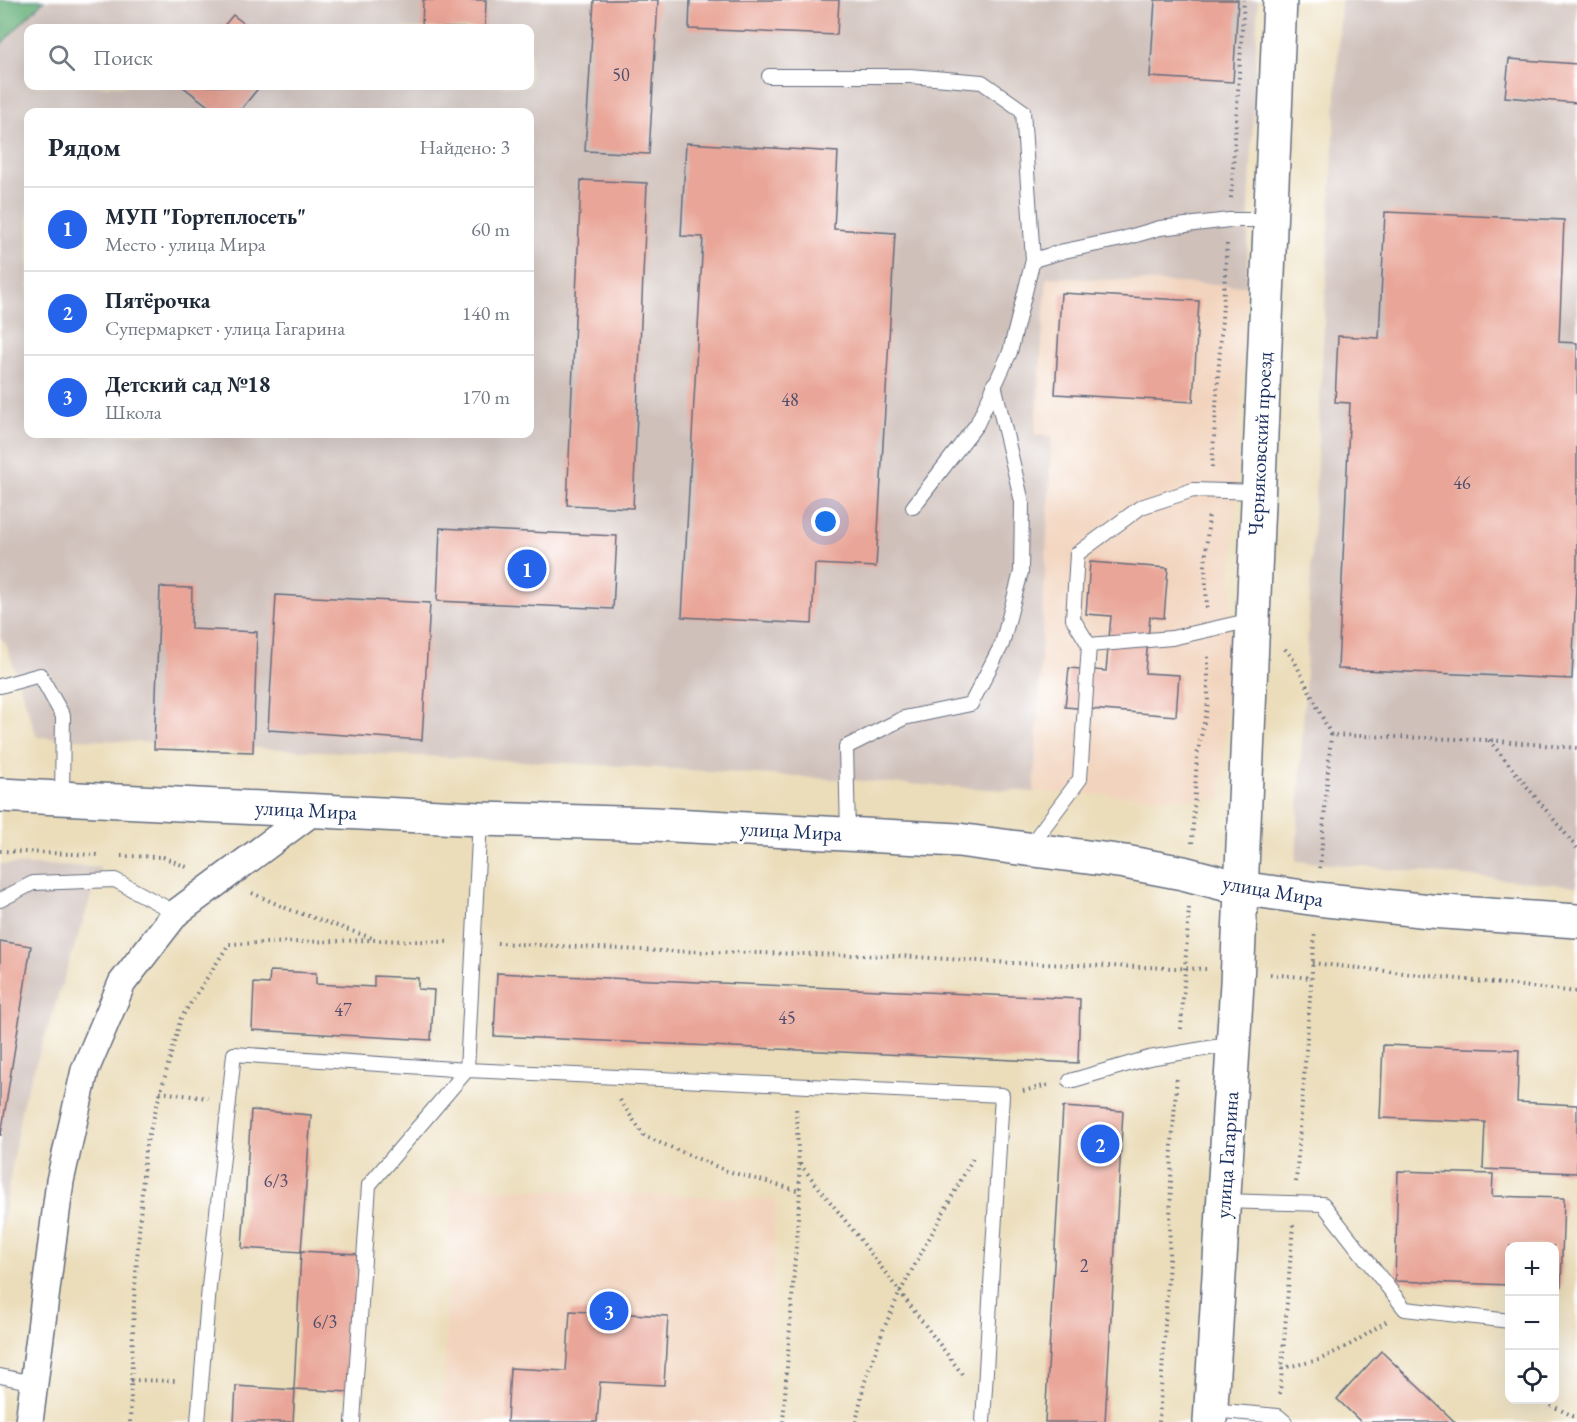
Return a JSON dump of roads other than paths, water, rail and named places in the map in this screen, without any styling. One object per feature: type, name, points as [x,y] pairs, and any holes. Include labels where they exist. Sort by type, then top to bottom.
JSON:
[{"type":"main road","name":"Черняковский проезд","points":[[1240,888],[1280,0]]},
{"type":"main road","name":"улица Мира","points":[[0,795],[958,840],[1125,862],[1183,873],[1240,888],[1317,899],[1430,911],[1577,921]]},
{"type":"main road","name":"улица Гагарина","points":[[1210,1416],[1238,970],[1240,888]]},
{"type":"street","points":[[29,1422],[60,1181],[85,1070],[122,983],[176,913],[315,810]]},
{"type":"lane","points":[[769,76],[910,76],[982,82],[1023,111],[1033,260],[1010,352],[976,424],[913,507]]},
{"type":"lane","points":[[1033,260],[1160,228],[1229,220],[1270,220]]},
{"type":"lane","points":[[848,834],[846,747],[904,718],[971,704],[1002,644],[1021,572],[1022,502],[994,384]]},
{"type":"lane","points":[[1028,848],[1080,779],[1089,645],[1073,618],[1077,554],[1141,507],[1193,490],[1258,492]]},
{"type":"lane","points":[[1089,645],[1172,638],[1252,617]]},
{"type":"lane","points":[[0,686],[40,675],[57,705],[63,716],[62,798]]},
{"type":"lane","points":[[353,1422],[369,1185],[467,1070],[480,819]]},
{"type":"lane","points":[[0,900],[33,883],[116,880],[176,913]]},
{"type":"lane","points":[[1070,1081],[1149,1058],[1233,1044]]},
{"type":"lane","points":[[198,1422],[209,1287],[234,1054],[467,1070],[1002,1095],[983,1422]]},
{"type":"lane","points":[[1224,1201],[1323,1204],[1405,1309],[1505,1321]]},
{"type":"lane","points":[[0,1376],[34,1383]]},
{"type":"lane","points":[[1210,1416],[1282,1419]]},
{"type":"place","name":"МУП \"Гортеплосеть\"","points":[[527,569]]},
{"type":"place","name":"Пятёрочка","points":[[1100,1144]]},
{"type":"place","name":"Детский сад №18","points":[[609,1311]]}]
